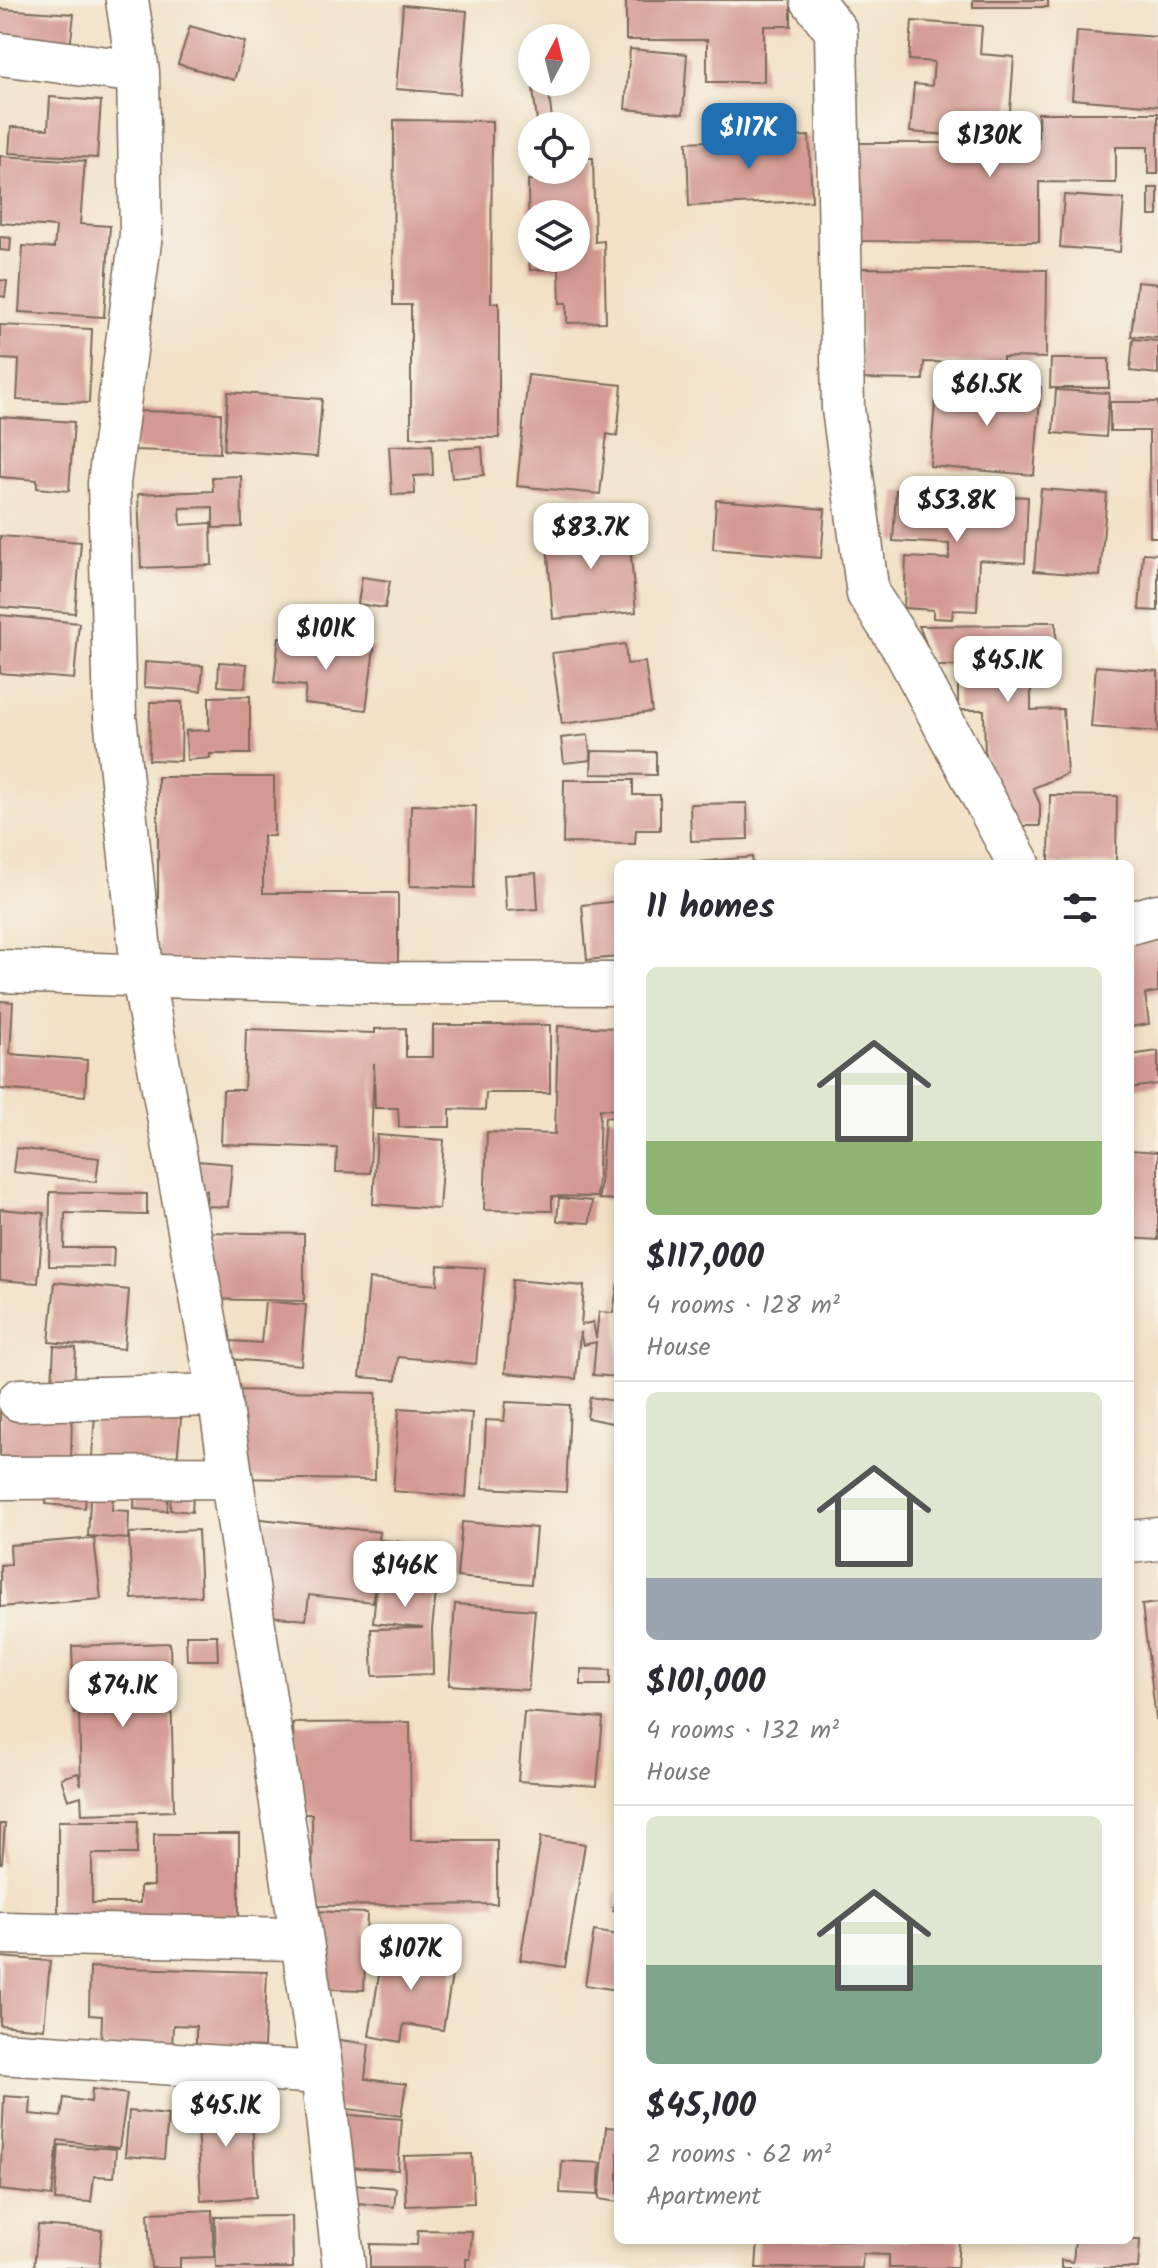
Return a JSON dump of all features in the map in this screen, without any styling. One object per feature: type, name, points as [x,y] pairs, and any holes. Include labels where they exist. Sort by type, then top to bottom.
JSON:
[{"type":"street","points":[[127,0],[138,72],[141,234],[109,483],[115,716],[143,978],[219,1395],[322,2073],[344,2268]]},
{"type":"street","points":[[812,0],[836,31],[843,409],[868,594],[904,649],[1017,860]]},
{"type":"street","points":[[0,54],[138,72]]},
{"type":"street","points":[[1134,922],[1158,915]]},
{"type":"street","points":[[0,971],[143,978],[614,984]]},
{"type":"street","points":[[19,1400],[219,1395]]},
{"type":"street","points":[[0,1478],[231,1477]]},
{"type":"street","points":[[1134,1542],[1158,1539]]},
{"type":"street","points":[[0,1933],[301,1939]]},
{"type":"street","points":[[0,2053],[322,2073]]},
{"type":"building","points":[[626,0],[791,0],[791,26],[764,26],[764,82],[707,82],[707,40],[626,40]]},
{"type":"building","points":[[973,0],[1048,0],[1048,7],[973,7]]},
{"type":"building","points":[[403,5],[467,11],[460,94],[396,89]]},
{"type":"building","points":[[0,9],[74,14],[70,48],[0,42]]},
{"type":"building","points":[[912,21],[982,26],[980,54],[1014,57],[1009,124],[976,121],[975,137],[910,132],[914,84],[932,86],[934,62],[909,60]]},
{"type":"building","points":[[190,26],[245,42],[234,80],[178,64]]},
{"type":"building","points":[[1077,31],[1158,37],[1158,106],[1072,99]]},
{"type":"building","points":[[630,49],[687,54],[683,114],[625,109]]},
{"type":"building","points":[[534,96],[549,96],[551,112],[536,112]]},
{"type":"building","points":[[50,97],[101,101],[97,158],[9,153],[11,127],[48,129]]},
{"type":"building","points":[[1038,113],[1158,113],[1158,174],[1148,174],[1148,147],[1116,147],[1116,183],[1039,182],[1039,242],[859,241],[859,143],[1038,143]]},
{"type":"building","points":[[394,120],[492,121],[491,303],[499,302],[499,438],[411,437],[411,305],[393,305]]},
{"type":"building","points":[[809,136],[812,201],[689,206],[687,142]]},
{"type":"building","points":[[0,156],[85,161],[80,224],[110,226],[104,317],[19,312],[23,246],[54,248],[56,227],[0,223]]},
{"type":"building","points":[[590,158],[593,158],[595,242],[604,241],[606,322],[567,323],[567,303],[560,303],[559,272],[590,272],[590,200],[528,200],[528,184],[590,184]]},
{"type":"building","points":[[1149,188],[1158,188],[1158,216],[1149,216]]},
{"type":"building","points":[[1064,195],[1124,199],[1120,252],[1060,247]]},
{"type":"building","points":[[0,237],[11,238],[10,251],[0,250]]},
{"type":"building","points":[[861,268],[1047,270],[1046,358],[1003,357],[1003,363],[924,362],[923,380],[860,379]]},
{"type":"building","points":[[0,280],[7,281],[5,297],[0,296]]},
{"type":"building","points":[[1137,282],[1158,284],[1158,338],[1131,336]]},
{"type":"building","points":[[0,325],[92,329],[89,403],[17,400],[19,360],[0,359]]},
{"type":"building","points":[[1133,339],[1158,341],[1158,374],[1130,371]]},
{"type":"building","points":[[1051,359],[1109,359],[1109,388],[1050,388]]},
{"type":"building","points":[[528,375],[622,385],[617,436],[607,434],[600,494],[517,486]]},
{"type":"building","points":[[953,379],[1041,387],[1034,475],[930,466],[935,402],[951,404]]},
{"type":"building","points":[[1056,390],[1109,393],[1106,437],[1053,433]]},
{"type":"building","points":[[228,392],[322,399],[317,457],[224,450]]},
{"type":"building","points":[[1110,402],[1158,402],[1158,537],[1150,537],[1149,431],[1110,431]]},
{"type":"building","points":[[136,411],[221,413],[220,453],[135,450]]},
{"type":"building","points":[[0,417],[74,422],[69,491],[37,488],[37,480],[0,477]]},
{"type":"building","points":[[432,445],[433,475],[414,476],[415,494],[392,495],[389,446]]},
{"type":"building","points":[[482,447],[484,475],[452,478],[449,449]]},
{"type":"building","points":[[241,476],[242,527],[213,528],[213,507],[180,508],[181,525],[211,523],[212,565],[141,568],[138,494],[213,491],[212,477]]},
{"type":"building","points":[[1041,489],[1107,494],[1100,576],[1034,571]]},
{"type":"building","points":[[896,490],[1028,497],[1025,563],[979,560],[977,611],[953,610],[952,619],[933,618],[933,610],[904,608],[906,557],[949,559],[949,544],[893,541]]},
{"type":"building","points":[[716,500],[825,509],[821,558],[713,549]]},
{"type":"building","points":[[628,523],[636,612],[553,619],[546,529]]},
{"type":"building","points":[[0,536],[81,542],[75,613],[0,607]]},
{"type":"building","points":[[1143,553],[1158,554],[1158,611],[1139,610]]},
{"type":"building","points":[[362,577],[390,581],[385,608],[358,604]]},
{"type":"building","points":[[0,615],[79,623],[74,679],[0,673]]},
{"type":"building","points":[[1056,622],[1057,676],[1031,676],[1031,710],[1063,709],[1067,774],[1033,788],[1040,804],[1040,826],[1015,826],[985,755],[984,710],[958,710],[958,666],[935,666],[919,626],[1029,625]]},
{"type":"building","points":[[279,637],[374,648],[366,710],[304,703],[306,686],[274,683]]},
{"type":"building","points":[[625,644],[627,664],[645,662],[652,712],[562,724],[552,653]]},
{"type":"building","points":[[145,662],[203,666],[201,691],[144,687]]},
{"type":"building","points":[[219,662],[247,664],[245,688],[218,686]]},
{"type":"building","points":[[1096,666],[1158,671],[1158,732],[1091,727]]},
{"type":"building","points":[[250,696],[250,754],[210,754],[210,758],[187,760],[186,731],[209,730],[209,697]]},
{"type":"building","points":[[150,702],[182,702],[181,761],[149,760]]},
{"type":"building","points":[[588,735],[591,760],[564,763],[561,738]]},
{"type":"building","points":[[592,751],[656,752],[656,775],[591,774]]},
{"type":"building","points":[[158,777],[274,777],[274,836],[263,836],[263,893],[398,893],[398,965],[158,966]]},
{"type":"building","points":[[564,780],[633,780],[633,795],[660,795],[660,830],[636,830],[635,844],[563,843]]},
{"type":"building","points":[[1050,795],[1117,796],[1116,860],[1049,860]]},
{"type":"building","points":[[747,803],[748,839],[691,841],[690,804]]},
{"type":"building","points":[[411,805],[476,806],[474,888],[410,886]]},
{"type":"building","points":[[752,857],[752,860],[720,860]]},
{"type":"building","points":[[536,873],[538,909],[506,911],[504,875]]},
{"type":"building","points":[[614,901],[614,957],[587,960],[582,905]]},
{"type":"building","points":[[1158,932],[1158,992],[1145,994],[1149,1024],[1134,1026],[1134,935]]},
{"type":"building","points":[[0,1001],[13,1002],[10,1054],[87,1060],[85,1096],[0,1089]]},
{"type":"building","points":[[433,1025],[550,1025],[550,1093],[486,1093],[485,1110],[450,1109],[450,1127],[399,1127],[398,1108],[375,1108],[374,1063],[370,1173],[336,1172],[337,1148],[221,1144],[223,1090],[244,1090],[246,1029],[375,1033],[375,1029],[406,1028],[406,1057],[433,1057]]},
{"type":"building","points":[[558,1026],[614,1028],[614,1110],[600,1109],[597,1197],[552,1196],[552,1211],[484,1210],[487,1132],[555,1134]]},
{"type":"building","points":[[1158,1051],[1158,1084],[1134,1087],[1134,1054]]},
{"type":"building","points":[[605,1117],[614,1118],[614,1200],[599,1199]]},
{"type":"building","points":[[377,1135],[444,1140],[439,1209],[373,1204]]},
{"type":"building","points":[[16,1148],[99,1158],[96,1182],[13,1172]]},
{"type":"building","points":[[1134,1150],[1158,1152],[1158,1240],[1134,1238]]},
{"type":"building","points":[[185,1160],[232,1164],[228,1207],[206,1206],[207,1190],[184,1189]]},
{"type":"building","points":[[50,1192],[147,1194],[147,1215],[65,1213],[64,1248],[114,1248],[113,1267],[49,1266]]},
{"type":"building","points":[[559,1198],[592,1201],[590,1223],[557,1221]]},
{"type":"building","points":[[0,1209],[44,1213],[38,1283],[0,1280]]},
{"type":"building","points":[[202,1232],[304,1234],[304,1301],[201,1299]]},
{"type":"building","points":[[438,1265],[485,1268],[476,1364],[398,1357],[396,1380],[360,1377],[369,1279],[437,1285]]},
{"type":"building","points":[[512,1280],[584,1286],[581,1325],[593,1322],[596,1338],[599,1312],[613,1313],[614,1307],[614,1377],[593,1375],[596,1342],[583,1345],[580,1332],[576,1379],[505,1373]]},
{"type":"building","points":[[55,1282],[129,1290],[124,1349],[49,1342]]},
{"type":"building","points":[[265,1301],[306,1305],[301,1365],[229,1359],[231,1341],[261,1343]]},
{"type":"building","points":[[54,1346],[76,1348],[74,1386],[52,1385]]},
{"type":"building","points":[[229,1390],[376,1393],[375,1480],[228,1478]]},
{"type":"building","points":[[590,1397],[614,1401],[612,1423],[587,1418]]},
{"type":"building","points":[[96,1401],[182,1407],[177,1463],[92,1457]]},
{"type":"building","points":[[506,1402],[570,1405],[566,1492],[483,1488],[486,1420],[504,1421]]},
{"type":"building","points":[[0,1407],[72,1408],[71,1464],[0,1463]]},
{"type":"building","points":[[399,1408],[472,1413],[466,1497],[393,1491]]},
{"type":"building","points":[[172,1478],[194,1479],[192,1512],[170,1510]]},
{"type":"building","points":[[135,1479],[169,1481],[167,1511],[134,1509]]},
{"type":"building","points":[[47,1482],[87,1485],[85,1508],[46,1504]]},
{"type":"building","points":[[91,1484],[114,1484],[112,1510],[129,1511],[128,1539],[88,1536]]},
{"type":"building","points":[[252,1518],[380,1532],[373,1602],[309,1595],[306,1620],[242,1613]]},
{"type":"building","points":[[462,1522],[536,1528],[531,1584],[457,1577]]},
{"type":"building","points":[[198,1530],[201,1596],[132,1599],[129,1533]]},
{"type":"building","points":[[94,1538],[101,1599],[0,1607],[0,1565],[11,1564],[10,1545]]},
{"type":"building","points":[[381,1540],[441,1546],[432,1629],[433,1674],[373,1676],[371,1629],[423,1628],[373,1623]]},
{"type":"building","points":[[1158,1603],[1158,1719],[1156,1719],[1142,1605]]},
{"type":"building","points":[[455,1604],[535,1610],[528,1690],[449,1685]]},
{"type":"building","points":[[186,1635],[217,1635],[218,1660],[187,1660]]},
{"type":"building","points":[[170,1643],[174,1811],[82,1814],[81,1796],[68,1800],[61,1778],[78,1773],[81,1785],[79,1713],[74,1713],[72,1646]]},
{"type":"building","points":[[581,1669],[610,1670],[610,1685],[581,1685]]},
{"type":"building","points":[[524,1712],[603,1718],[597,1786],[518,1781]]},
{"type":"building","points":[[410,1722],[411,1840],[497,1840],[497,1904],[313,1906],[312,1814],[286,1814],[294,1761],[293,1723]]},
{"type":"building","points":[[58,1821],[138,1821],[137,1854],[92,1854],[92,1903],[140,1903],[140,1886],[154,1886],[154,1834],[239,1834],[239,1939],[58,1928]]},
{"type":"building","points":[[0,1824],[5,1824],[2,1863],[0,1863]]},
{"type":"building","points":[[541,1837],[585,1844],[565,1967],[520,1960]]},
{"type":"building","points":[[306,1911],[367,1913],[364,1990],[303,1988]]},
{"type":"building","points":[[594,1931],[614,1934],[614,1989],[585,1985]]},
{"type":"building","points":[[384,1945],[455,1957],[443,2030],[404,2024],[401,2042],[369,2036]]},
{"type":"building","points":[[0,1957],[50,1961],[44,2029],[0,2025]]},
{"type":"building","points":[[90,1967],[267,1972],[264,2047],[196,2045],[196,2026],[173,2025],[172,2049],[101,2047],[102,2016],[89,2015]]},
{"type":"building","points":[[333,2039],[369,2044],[365,2079],[406,2084],[401,2116],[325,2106]]},
{"type":"building","points":[[92,2089],[127,2094],[119,2148],[58,2140],[52,2196],[0,2190],[4,2096],[31,2098],[30,2114],[61,2117],[64,2098],[91,2102]]},
{"type":"building","points":[[251,2098],[256,2197],[201,2201],[196,2101]]},
{"type":"building","points":[[129,2111],[168,2115],[164,2159],[125,2156]]},
{"type":"building","points":[[334,2114],[402,2119],[398,2170],[330,2166]]},
{"type":"building","points":[[606,2127],[614,2128],[614,2201],[599,2199]]},
{"type":"building","points":[[59,2145],[116,2149],[114,2177],[94,2176],[91,2202],[55,2200]]},
{"type":"building","points":[[472,2154],[474,2203],[406,2206],[404,2156]]},
{"type":"building","points":[[562,2161],[600,2163],[598,2195],[560,2193]]},
{"type":"building","points":[[342,2183],[396,2188],[394,2207],[340,2201]]},
{"type":"building","points":[[212,2210],[214,2257],[180,2258],[180,2268],[151,2268],[148,2213]]},
{"type":"building","points":[[292,2216],[293,2268],[216,2268],[215,2217]]},
{"type":"building","points":[[38,2225],[102,2230],[99,2268],[34,2268]]},
{"type":"building","points":[[418,2230],[472,2231],[470,2259],[466,2259],[466,2268],[370,2268],[370,2244],[417,2245]]},
{"type":"building","points":[[1134,2240],[1140,2240],[1138,2268],[1061,2268],[1061,2260],[1073,2262],[1075,2244],[1134,2244]]},
{"type":"building","points":[[758,2244],[959,2244],[957,2268],[889,2268],[889,2255],[863,2254],[862,2268],[756,2268]]}]
